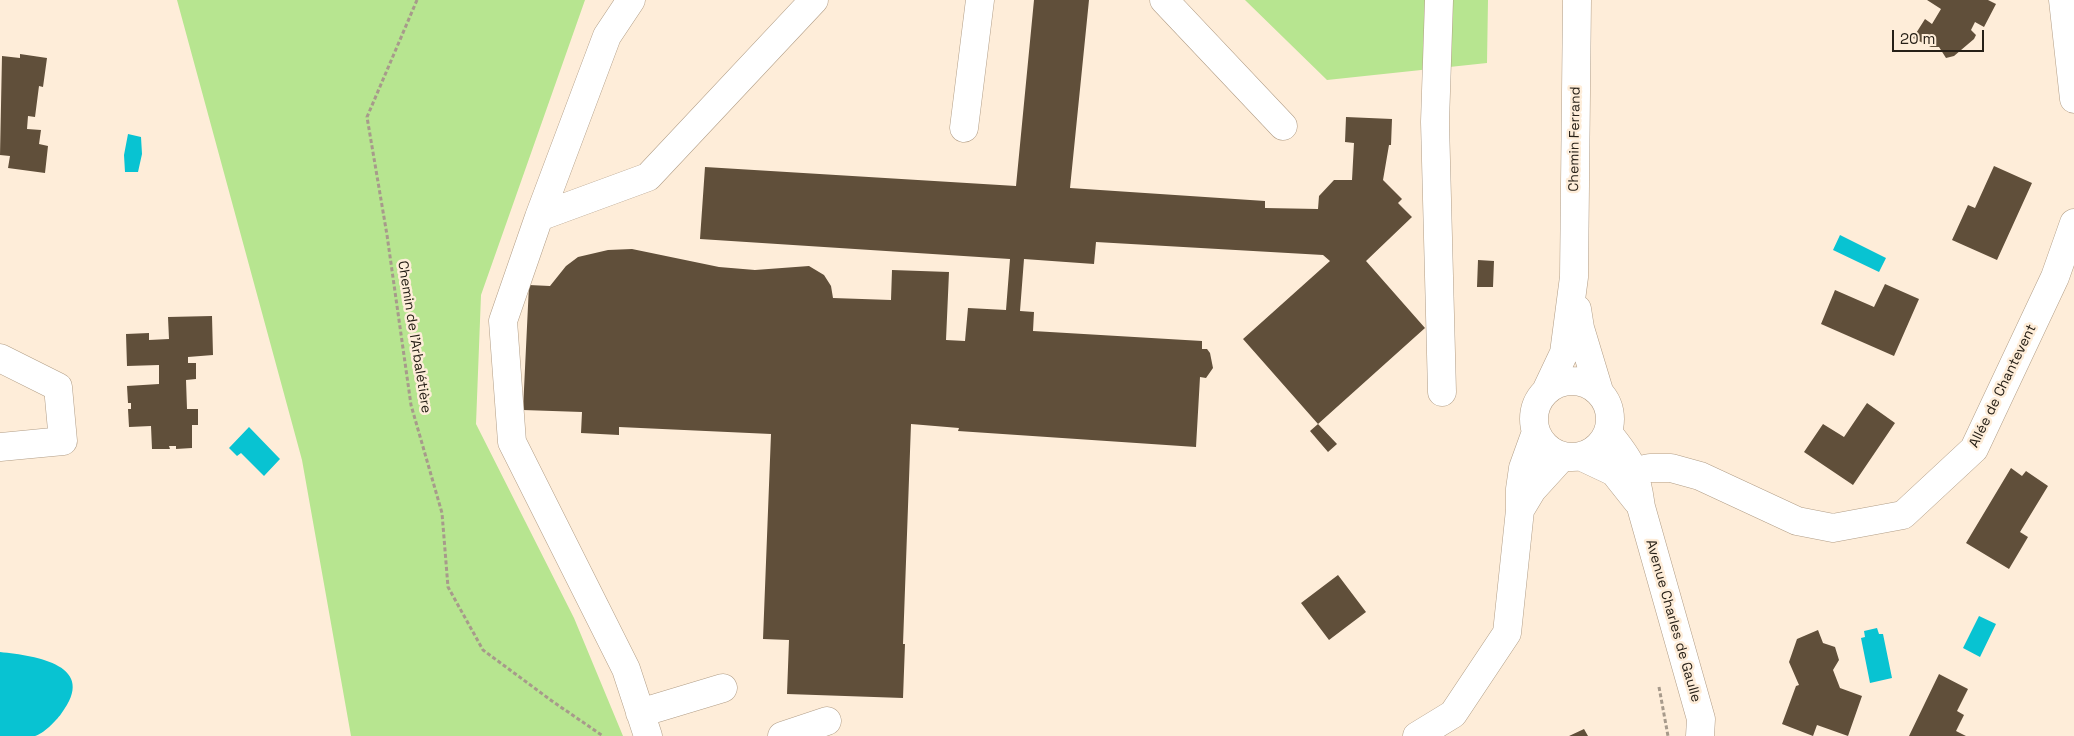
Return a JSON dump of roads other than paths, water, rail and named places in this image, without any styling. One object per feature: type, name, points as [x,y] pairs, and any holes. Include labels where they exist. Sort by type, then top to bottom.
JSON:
[{"type":"street","points":[[630,0],[607,36],[539,216],[503,320],[512,442],[626,669],[644,724],[723,688]]},
{"type":"street","points":[[539,216],[648,177],[814,0]]},
{"type":"street","points":[[964,128],[980,0]]},
{"type":"street","points":[[1164,0],[1283,126]]},
{"type":"street","points":[[1439,0],[1435,122],[1442,392]]},
{"type":"street","name":"Chemin Ferrand","points":[[1546,391],[1564,353],[1574,277],[1577,0]]},
{"type":"street","points":[[2063,0],[2074,99]]},
{"type":"street","name":"Allée de Chantevent","points":[[1635,471],[1650,468],[1681,470],[1700,476],[1797,521],[1833,528],[1903,515],[1974,449],[2055,277],[2074,223]]},
{"type":"street","name":"Chemin Ferrand","points":[[1574,277],[1580,328],[1599,391]]},
{"type":"street","points":[[0,358],[58,387],[62,441],[0,447]]},
{"type":"street","points":[[1520,510],[1532,490],[1572,456],[1597,448],[1608,433],[1610,411],[1606,400],[1599,391],[1589,384],[1572,381],[1555,384],[1546,391],[1535,409],[1534,420],[1536,432],[1542,443],[1552,451],[1572,456]]},
{"type":"street","points":[[1418,736],[1453,714],[1508,633],[1520,510],[1520,488],[1523,468],[1536,432]]},
{"type":"street","name":"Avenue Charles de Gaulle","points":[[1608,433],[1630,459],[1635,471],[1641,507],[1701,719],[1700,736]]},
{"type":"street","name":"Avenue Charles de Gaulle","points":[[1572,456],[1614,472],[1641,507]]},
{"type":"street","points":[[782,736],[827,721]]},
{"type":"water","points":[[128,134],[141,137],[142,154],[138,172],[125,172],[124,155]]},
{"type":"water","points":[[1840,235],[1886,258],[1879,272],[1833,250]]},
{"type":"water","points":[[249,427],[280,459],[264,476],[241,453],[237,456],[229,448]]},
{"type":"water","points":[[1979,616],[1996,624],[1980,657],[1963,648]]},
{"type":"water","points":[[1877,628],[1879,634],[1883,634],[1892,678],[1870,683],[1861,638],[1865,637],[1864,631]]},
{"type":"water","points":[[0,652],[46,660],[59,666],[68,674],[73,684],[71,697],[61,714],[38,735],[0,736]]}]
